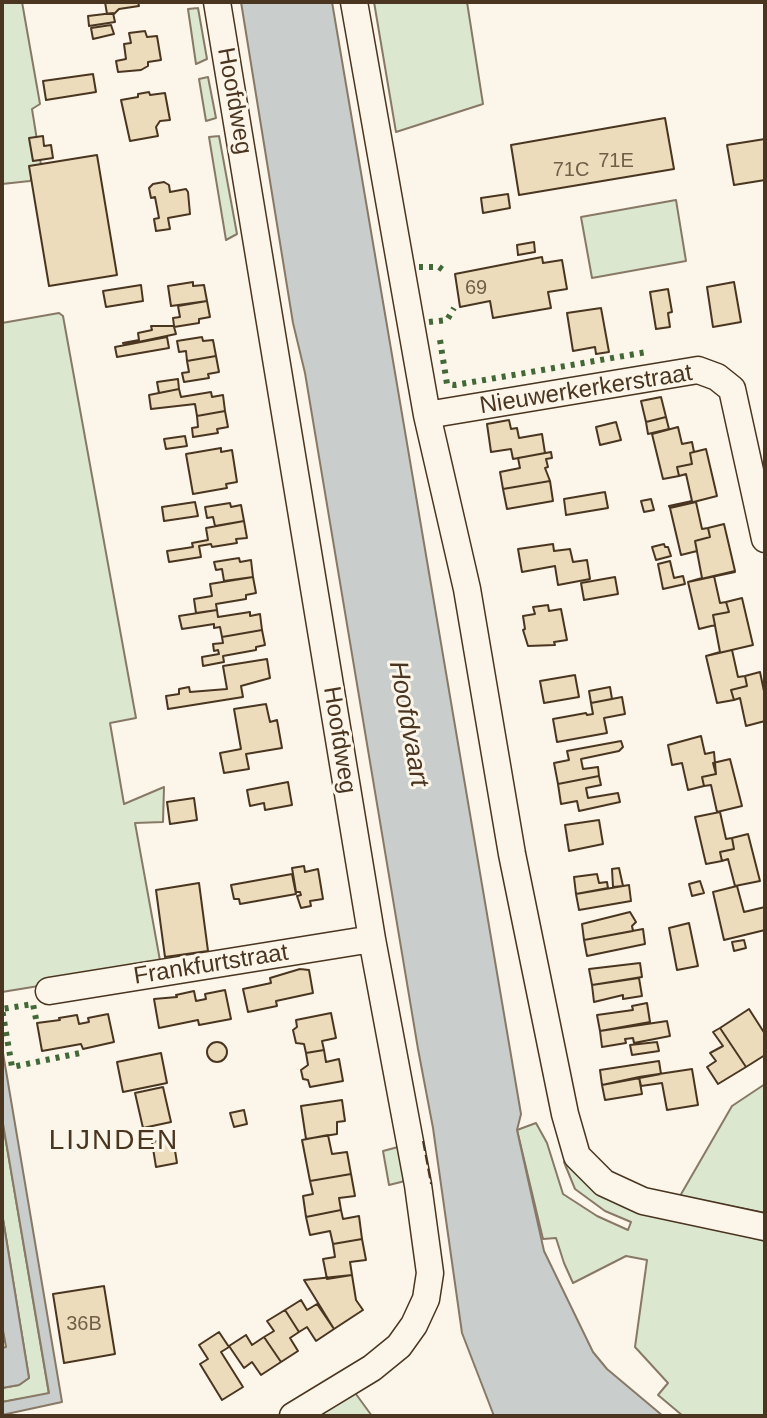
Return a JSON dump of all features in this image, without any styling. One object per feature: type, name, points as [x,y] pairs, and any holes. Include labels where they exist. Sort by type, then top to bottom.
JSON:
[{"type":"street","name":"Hoofdweg","points":[[217,2],[372,939],[418,1185],[430,1273],[426,1299],[414,1325],[399,1346],[372,1368],[293,1416]]},
{"type":"street","points":[[354,2],[427,415],[467,589],[512,854],[565,1114],[577,1156],[604,1183],[643,1201],[765,1227]]},
{"type":"street","name":"Nieuwerkerkerstraat","points":[[427,415],[698,370],[717,377],[732,389],[765,539]]},
{"type":"street","name":"Frankfurtstraat","points":[[49,991],[372,939]]},
{"type":"green space","points":[[2,2],[22,2],[40,104],[32,109],[41,165],[30,181],[2,184]]},
{"type":"green space","points":[[374,2],[467,2],[483,104],[396,132]]},
{"type":"green space","points":[[198,8],[207,59],[196,64],[188,9]]},
{"type":"green space","points":[[208,77],[216,118],[206,121],[199,79]]},
{"type":"green space","points":[[219,136],[237,234],[226,240],[209,137]]},
{"type":"green space","points":[[676,200],[686,261],[592,278],[581,217]]},
{"type":"green space","points":[[59,313],[63,316],[136,718],[110,723],[124,804],[164,787],[163,822],[135,823],[161,966],[2,992],[2,323]]},
{"type":"green space","points":[[765,1084],[765,1213],[680,1196],[732,1106]]},
{"type":"green space","points":[[2,1118],[49,1394],[2,1402],[2,1388],[19,1385],[29,1378],[2,1213]]},
{"type":"green space","points":[[536,1123],[547,1143],[563,1194],[597,1216],[628,1230],[631,1222],[605,1211],[575,1189],[564,1162],[567,1159],[742,1235],[765,1241],[765,1416],[683,1416],[658,1395],[668,1383],[635,1347],[647,1260],[626,1256],[573,1283],[556,1238],[543,1239],[517,1130]]},
{"type":"green space","points":[[398,1147],[405,1181],[389,1185],[383,1151]]},
{"type":"green space","points":[[353,1390],[372,1416],[308,1416]]},
{"type":"water","name":"Hoofdvaart","points":[[241,2],[332,2],[521,1114],[517,1130],[544,1251],[593,1352],[607,1369],[663,1416],[494,1416],[462,1333],[433,1128],[305,373],[293,323]]},
{"type":"water","points":[[2,1047],[62,1402],[2,1415],[2,1402],[49,1393],[2,1118]]},
{"type":"water","points":[[2,1213],[29,1378],[19,1385],[2,1388],[2,1348],[6,1347],[2,1325]]},
{"type":"building","points":[[105,2],[138,2],[139,6],[107,14]]},
{"type":"building","points":[[113,13],[115,22],[89,26],[88,16]]},
{"type":"building","points":[[111,25],[114,34],[93,39],[91,28]]},
{"type":"building","points":[[145,31],[147,37],[157,36],[161,60],[148,62],[148,66],[141,70],[118,72],[116,61],[126,59],[124,44],[131,43],[129,33]]},
{"type":"building","points":[[93,74],[96,92],[46,100],[43,81]]},
{"type":"building","points":[[149,92],[150,95],[165,93],[170,120],[160,121],[156,127],[158,136],[130,141],[121,100]]},
{"type":"building","points":[[665,118],[674,169],[519,195],[511,145]]},
{"type":"building","points":[[43,136],[44,146],[51,145],[53,158],[33,161],[29,138]]},
{"type":"building","points":[[765,139],[765,180],[734,185],[727,145]]},
{"type":"building","points":[[97,155],[117,275],[49,286],[29,166]]},
{"type":"building","points":[[164,182],[169,185],[170,192],[186,189],[190,214],[168,218],[170,229],[156,231],[154,219],[159,218],[155,197],[151,198],[149,188]]},
{"type":"building","points":[[508,194],[510,208],[483,213],[481,198]]},
{"type":"building","points":[[534,242],[535,252],[518,255],[517,245]]},
{"type":"building","points":[[542,257],[543,263],[562,260],[567,289],[548,292],[551,308],[493,318],[490,301],[460,307],[455,274]]},
{"type":"building","points":[[193,282],[193,286],[204,285],[207,301],[171,306],[168,286]]},
{"type":"building","points":[[734,282],[741,322],[713,327],[707,287]]},
{"type":"building","points":[[141,285],[143,301],[106,307],[103,291]]},
{"type":"building","points":[[668,289],[672,312],[668,313],[670,327],[656,329],[650,292]]},
{"type":"building","points":[[207,301],[210,317],[199,319],[199,323],[174,327],[176,334],[124,345],[139,340],[138,333],[152,330],[151,326],[174,326],[173,318],[180,317],[178,306]]},
{"type":"building","points":[[601,308],[609,352],[596,354],[595,347],[573,351],[567,313]]},
{"type":"building","points":[[167,337],[169,348],[117,357],[115,347]]},
{"type":"building","points":[[202,337],[203,341],[213,340],[216,356],[187,361],[186,351],[179,352],[177,341]]},
{"type":"building","points":[[216,356],[219,372],[208,374],[209,378],[184,382],[182,373],[189,372],[187,361]]},
{"type":"building","points":[[178,379],[179,389],[159,393],[157,382]]},
{"type":"building","points":[[179,389],[181,397],[211,392],[212,397],[223,395],[225,411],[197,416],[195,404],[151,409],[149,395]]},
{"type":"building","points":[[661,397],[666,417],[646,422],[641,401]]},
{"type":"building","points":[[225,411],[228,427],[217,429],[218,433],[193,437],[192,428],[198,427],[197,416]]},
{"type":"building","points":[[666,417],[669,429],[648,434],[646,422]]},
{"type":"building","points":[[509,420],[511,429],[517,428],[519,438],[542,434],[545,453],[513,459],[511,449],[491,452],[487,424]]},
{"type":"building","points":[[616,422],[621,440],[600,445],[596,427]]},
{"type":"building","points":[[678,427],[682,444],[692,442],[692,464],[677,467],[679,476],[663,479],[652,434]]},
{"type":"building","points":[[185,436],[187,446],[166,449],[164,439]]},
{"type":"building","points":[[221,448],[221,452],[232,450],[237,482],[226,484],[227,488],[193,494],[186,454]]},
{"type":"building","points":[[706,449],[717,496],[670,508],[692,501],[686,474],[679,476],[677,467],[692,464],[690,453]]},
{"type":"building","points":[[551,452],[552,458],[546,459],[548,467],[545,468],[550,481],[503,489],[500,472],[520,468],[518,458]]},
{"type":"building","points":[[550,481],[553,501],[507,509],[503,489]]},
{"type":"building","points":[[605,492],[608,508],[566,515],[564,499]]},
{"type":"building","points":[[651,499],[654,510],[644,512],[641,501]]},
{"type":"building","points":[[195,502],[198,516],[164,521],[162,507]]},
{"type":"building","points":[[696,502],[702,529],[708,528],[710,537],[695,541],[697,551],[681,555],[670,508]]},
{"type":"building","points":[[230,503],[231,507],[241,505],[244,521],[215,526],[213,517],[207,518],[205,507]]},
{"type":"building","points":[[244,521],[247,538],[236,539],[237,543],[199,546],[201,557],[169,562],[167,551],[193,547],[192,543],[208,540],[206,528]]},
{"type":"building","points":[[724,524],[735,571],[688,582],[702,578],[695,541],[710,537],[708,528]]},
{"type":"building","points":[[553,544],[554,551],[570,549],[573,562],[587,560],[590,579],[558,585],[555,566],[522,572],[518,549]]},
{"type":"building","points":[[664,544],[671,556],[656,560],[652,547]]},
{"type":"building","points":[[239,558],[240,562],[251,560],[253,577],[224,581],[222,569],[216,570],[214,562]]},
{"type":"building","points":[[670,561],[674,578],[683,576],[685,584],[663,589],[658,564]]},
{"type":"building","points":[[714,576],[720,603],[726,602],[729,612],[713,615],[715,625],[699,629],[688,582]]},
{"type":"building","points":[[253,577],[256,593],[246,595],[246,599],[216,604],[217,610],[196,613],[194,599],[212,596],[210,584]]},
{"type":"building","points":[[615,577],[618,594],[584,600],[581,583]]},
{"type":"building","points":[[742,598],[753,645],[706,656],[720,652],[713,615],[729,612],[726,602]]},
{"type":"building","points":[[548,605],[549,611],[561,609],[567,640],[554,642],[555,645],[528,646],[523,616],[535,614],[533,607]]},
{"type":"building","points":[[217,610],[218,617],[250,612],[250,616],[260,614],[262,630],[222,637],[220,627],[214,628],[214,624],[182,629],[179,616]]},
{"type":"building","points":[[262,630],[265,645],[256,647],[256,650],[223,656],[224,662],[203,666],[202,657],[219,654],[218,650],[214,651],[213,644],[223,643],[222,637]]},
{"type":"building","points":[[732,650],[738,677],[745,676],[747,686],[731,690],[734,700],[717,703],[706,656]]},
{"type":"building","points":[[267,659],[270,678],[241,686],[243,697],[168,709],[166,696],[179,694],[179,689],[189,687],[190,692],[227,689],[223,666]]},
{"type":"building","points":[[760,672],[765,696],[765,721],[746,726],[740,698],[734,700],[731,690],[747,686],[745,676]]},
{"type":"building","points":[[575,675],[579,697],[544,703],[540,681]]},
{"type":"building","points":[[610,687],[612,699],[591,703],[589,691]]},
{"type":"building","points":[[622,697],[625,714],[604,718],[607,733],[557,742],[553,719],[593,714],[591,703]]},
{"type":"building","points":[[266,704],[270,722],[277,720],[282,748],[246,754],[249,769],[224,773],[220,753],[241,749],[234,709]]},
{"type":"building","points":[[701,736],[705,754],[714,752],[716,774],[702,777],[704,786],[688,790],[682,763],[672,765],[668,745]]},
{"type":"building","points":[[621,741],[623,747],[619,751],[581,759],[583,769],[598,767],[599,776],[558,784],[554,763],[569,760],[567,751]]},
{"type":"building","points":[[730,759],[742,806],[717,812],[711,785],[704,786],[702,777],[716,774],[713,763]]},
{"type":"building","points":[[599,776],[601,785],[586,788],[588,798],[618,793],[620,802],[579,811],[577,801],[561,804],[558,784]]},
{"type":"building","points":[[288,782],[292,805],[265,810],[264,803],[250,806],[247,790]]},
{"type":"building","points":[[194,798],[197,820],[170,824],[167,802]]},
{"type":"building","points":[[720,812],[726,839],[732,838],[734,849],[720,852],[722,861],[706,864],[695,817]]},
{"type":"building","points":[[599,820],[603,844],[569,851],[565,825]]},
{"type":"building","points":[[748,834],[760,881],[735,886],[728,859],[722,861],[720,852],[734,849],[732,838]]},
{"type":"building","points":[[304,866],[305,872],[318,869],[323,899],[310,901],[311,906],[301,908],[297,896],[301,895],[296,892],[292,868]]},
{"type":"building","points":[[619,868],[623,886],[613,887],[612,869]]},
{"type":"building","points":[[292,874],[296,894],[240,904],[239,899],[234,899],[231,885]]},
{"type":"building","points":[[597,874],[599,883],[607,882],[608,888],[576,894],[574,877]]},
{"type":"building","points":[[700,881],[704,893],[692,896],[689,884]]},
{"type":"building","points":[[199,883],[208,951],[165,957],[156,890]]},
{"type":"building","points":[[629,885],[631,901],[579,910],[576,894]]},
{"type":"building","points":[[737,886],[744,912],[765,907],[765,930],[724,940],[713,892]]},
{"type":"building","points":[[630,912],[636,922],[632,926],[633,931],[584,940],[582,924]]},
{"type":"building","points":[[689,923],[698,966],[677,970],[669,928]]},
{"type":"building","points":[[643,929],[645,944],[587,956],[584,940]]},
{"type":"building","points":[[744,940],[746,948],[734,951],[732,942]]},
{"type":"building","points":[[640,963],[642,977],[592,985],[589,969]]},
{"type":"building","points":[[300,969],[309,970],[313,993],[276,1001],[277,1006],[248,1012],[243,989],[271,983],[270,978]]},
{"type":"building","points":[[639,978],[642,996],[623,999],[623,995],[594,1002],[592,985]]},
{"type":"building","points":[[225,990],[231,1019],[199,1025],[198,1020],[159,1028],[154,999],[177,997],[194,991],[196,1001],[206,999],[205,994]]},
{"type":"building","points":[[647,1003],[650,1022],[600,1031],[597,1015],[633,1010],[632,1006]]},
{"type":"building","points":[[749,1009],[765,1034],[765,1055],[746,1067],[720,1028]]},
{"type":"building","points":[[331,1013],[336,1038],[322,1041],[324,1050],[306,1053],[304,1044],[296,1043],[293,1030],[297,1027],[296,1020]]},
{"type":"building","points":[[108,1014],[114,1042],[83,1049],[81,1044],[42,1051],[37,1023],[77,1015],[79,1024],[89,1022],[88,1018]]},
{"type":"building","points":[[667,1021],[670,1036],[634,1043],[633,1038],[625,1039],[626,1043],[602,1047],[600,1031]]},
{"type":"building","points":[[720,1028],[746,1067],[718,1084],[707,1067],[716,1061],[710,1053],[723,1046],[713,1032]]},
{"type":"building","points":[[217,1042],[224,1045],[227,1052],[224,1059],[217,1062],[210,1059],[207,1052],[210,1045]]},
{"type":"building","points":[[657,1042],[659,1051],[632,1055],[630,1045]]},
{"type":"building","points":[[324,1050],[326,1062],[339,1059],[343,1081],[310,1087],[308,1080],[303,1079],[301,1070],[308,1065],[306,1053]]},
{"type":"building","points":[[161,1053],[167,1083],[123,1092],[117,1062]]},
{"type":"building","points":[[659,1061],[661,1074],[602,1085],[600,1070]]},
{"type":"building","points":[[692,1069],[698,1105],[667,1110],[662,1083],[641,1086],[639,1077]]},
{"type":"building","points":[[639,1077],[642,1094],[605,1100],[602,1085]]},
{"type":"building","points":[[163,1087],[171,1122],[143,1128],[135,1093]]},
{"type":"building","points":[[342,1100],[345,1121],[337,1122],[337,1134],[306,1139],[301,1106]]},
{"type":"building","points":[[244,1110],[247,1124],[234,1127],[230,1113]]},
{"type":"building","points":[[328,1135],[332,1154],[347,1152],[351,1174],[310,1181],[302,1140]]},
{"type":"building","points":[[173,1138],[177,1163],[156,1167],[152,1142]]},
{"type":"building","points":[[351,1174],[355,1196],[339,1198],[341,1210],[306,1217],[303,1196],[313,1194],[310,1181]]},
{"type":"building","points":[[341,1210],[343,1219],[359,1216],[362,1239],[333,1244],[330,1231],[310,1235],[306,1217]]},
{"type":"building","points":[[362,1239],[366,1260],[350,1262],[352,1275],[327,1279],[323,1259],[335,1257],[333,1244]]},
{"type":"building","points":[[352,1275],[356,1300],[363,1310],[334,1329],[304,1280]]},
{"type":"building","points":[[104,1286],[115,1354],[64,1363],[53,1294]]},
{"type":"building","points":[[301,1300],[307,1310],[317,1304],[334,1329],[316,1341],[307,1327],[299,1332],[285,1310]]},
{"type":"building","points":[[285,1310],[299,1332],[290,1338],[298,1351],[281,1362],[264,1337],[274,1331],[267,1321]]},
{"type":"building","points":[[219,1332],[229,1347],[221,1352],[243,1387],[222,1400],[200,1364],[208,1359],[199,1345]]},
{"type":"building","points":[[246,1335],[252,1345],[264,1337],[281,1362],[261,1375],[252,1362],[244,1368],[229,1346]]},
{"type":"hedge","points":[[419,267],[439,267],[446,272]]},
{"type":"hedge","points":[[429,322],[447,320],[454,308]]},
{"type":"hedge","points":[[440,340],[447,384],[455,385],[647,352]]},
{"type":"hedge","points":[[36,1019],[33,1004],[2,1009],[12,1067],[80,1053]]},
{"type":"fence","points":[[423,1141],[431,1184]]},
{"type":"district","name":"LIJNDEN","points":[[114,1141]]}]
